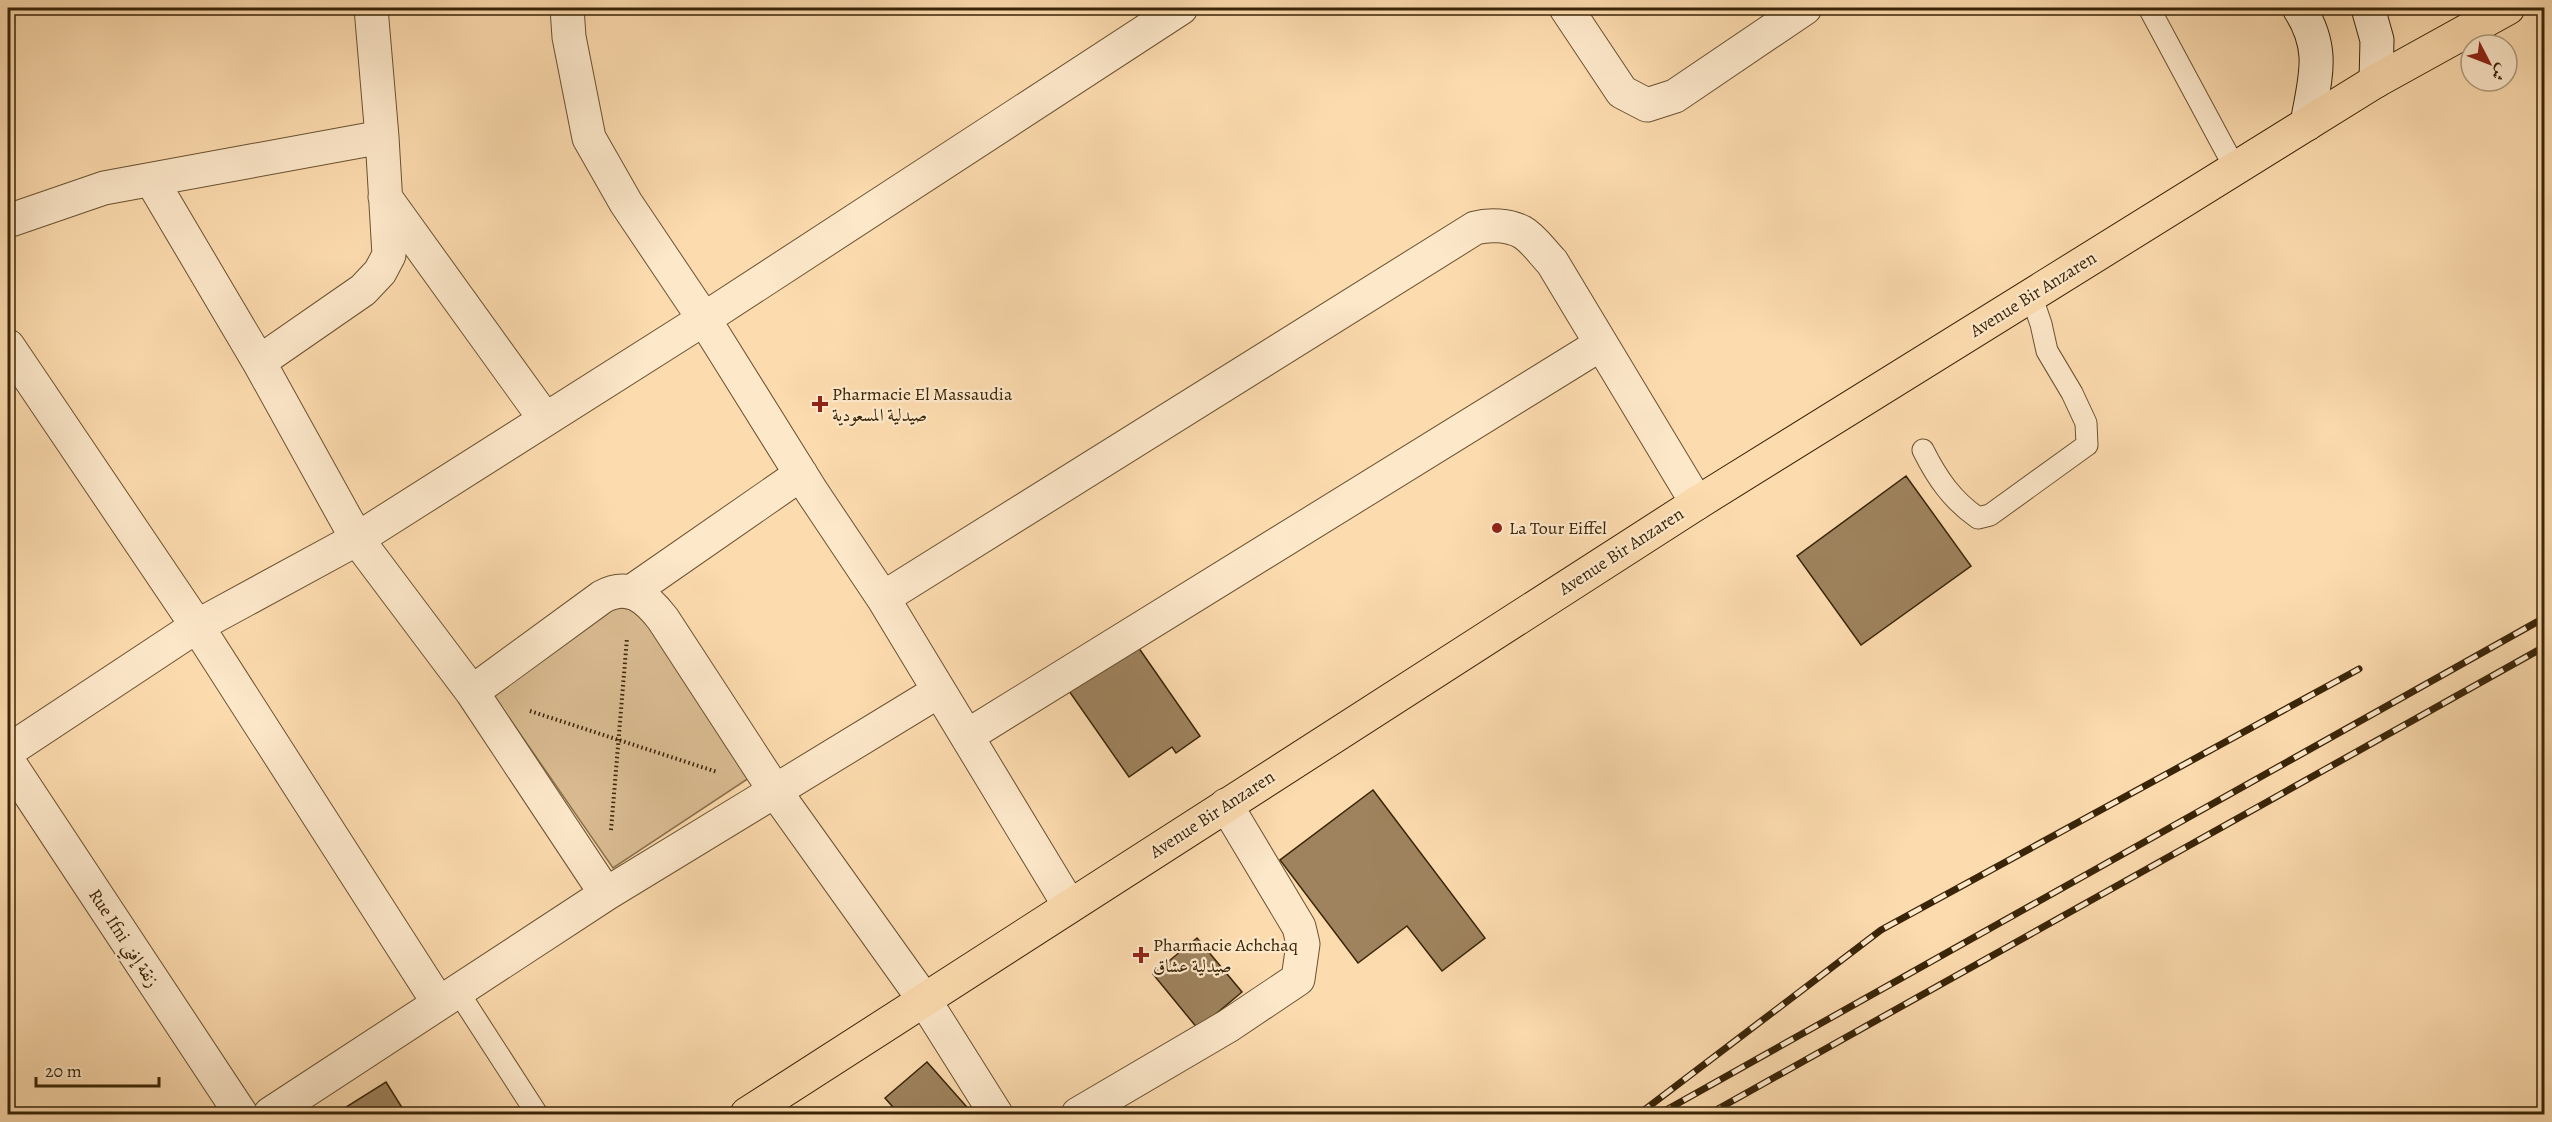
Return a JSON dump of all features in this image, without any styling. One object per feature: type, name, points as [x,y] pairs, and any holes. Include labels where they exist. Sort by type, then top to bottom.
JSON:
[{"type":"main road","name":"Avenue Bir Anzaren","points":[[747,1114],[1696,503],[2376,81],[2508,8]]},
{"type":"street","points":[[259,362],[363,290],[380,273],[388,255],[382,137],[371,8]]},
{"type":"street","points":[[567,8],[569,38],[589,138],[626,203],[704,319],[801,474],[883,598],[1069,905]]},
{"type":"street","points":[[8,751],[197,626],[357,539],[704,319],[1181,8]]},
{"type":"street","points":[[1566,8],[1622,92],[1647,105],[1675,96],[1805,8]]},
{"type":"street","points":[[2299,8],[2310,25],[2318,53],[2307,124]]},
{"type":"street","points":[[2368,8],[2377,40],[2376,81]]},
{"type":"street","points":[[8,221],[104,188],[382,137]]},
{"type":"street","points":[[152,181],[259,362],[357,539],[472,692],[606,894]]},
{"type":"street","points":[[386,198],[545,419]]},
{"type":"street","points":[[883,598],[1475,228],[1500,226],[1522,232],[1552,262],[1696,503]]},
{"type":"street","points":[[967,736],[1601,344]]},
{"type":"street","points":[[8,346],[448,996]]},
{"type":"street","points":[[631,592],[801,474]]},
{"type":"street","points":[[472,692],[609,593],[631,592],[651,603],[775,791],[925,1000],[996,1114]]},
{"type":"street","points":[[270,1114],[606,894],[939,691]]},
{"type":"street","name":"Rue Ifni زنقة إفني","points":[[8,761],[241,1114]]},
{"type":"street","points":[[1078,1114],[1228,1026],[1298,979],[1303,944],[1299,927],[1226,805]]},
{"type":"lane","points":[[2149,8],[2235,168]]},
{"type":"lane","points":[[1923,450],[1937,478],[1963,507],[1978,518],[1990,515],[2087,445],[2086,423],[2072,393],[2047,351],[2031,295]]},
{"type":"lane","points":[[448,996],[537,1114]]},
{"type":"path","points":[[611,835],[631,592]]},
{"type":"path","points":[[528,710],[719,773]]},
{"type":"shaded area","points":[[612,607],[630,609],[644,619],[749,778],[613,868],[494,696]]},
{"type":"building","points":[[1906,476],[1971,566],[1861,645],[1797,556]]},
{"type":"building","points":[[1136,644],[1200,736],[1176,753],[1172,747],[1129,777],[1069,691]]},
{"type":"building","points":[[1373,790],[1485,938],[1442,971],[1407,926],[1358,963],[1280,860]]},
{"type":"building","points":[[1197,938],[1242,992],[1198,1029],[1153,974]]},
{"type":"building","points":[[927,1062],[973,1114],[899,1114],[885,1098]]},
{"type":"building","points":[[386,1082],[406,1114],[335,1114]]},
{"type":"railway","points":[[1659,1114],[2544,618]]},
{"type":"railway","points":[[1709,1114],[2544,647]]},
{"type":"railway","points":[[1639,1114],[1881,930],[2359,669]]},
{"type":"place","name":"Pharmacie El Massaudia صيدلية المسعودية","points":[[820,404]]},
{"type":"place","name":"La Tour Eiffel","points":[[1497,528]]},
{"type":"place","name":"Pharmacie Achchaq صيدلية عشاق","points":[[1141,955]]}]
